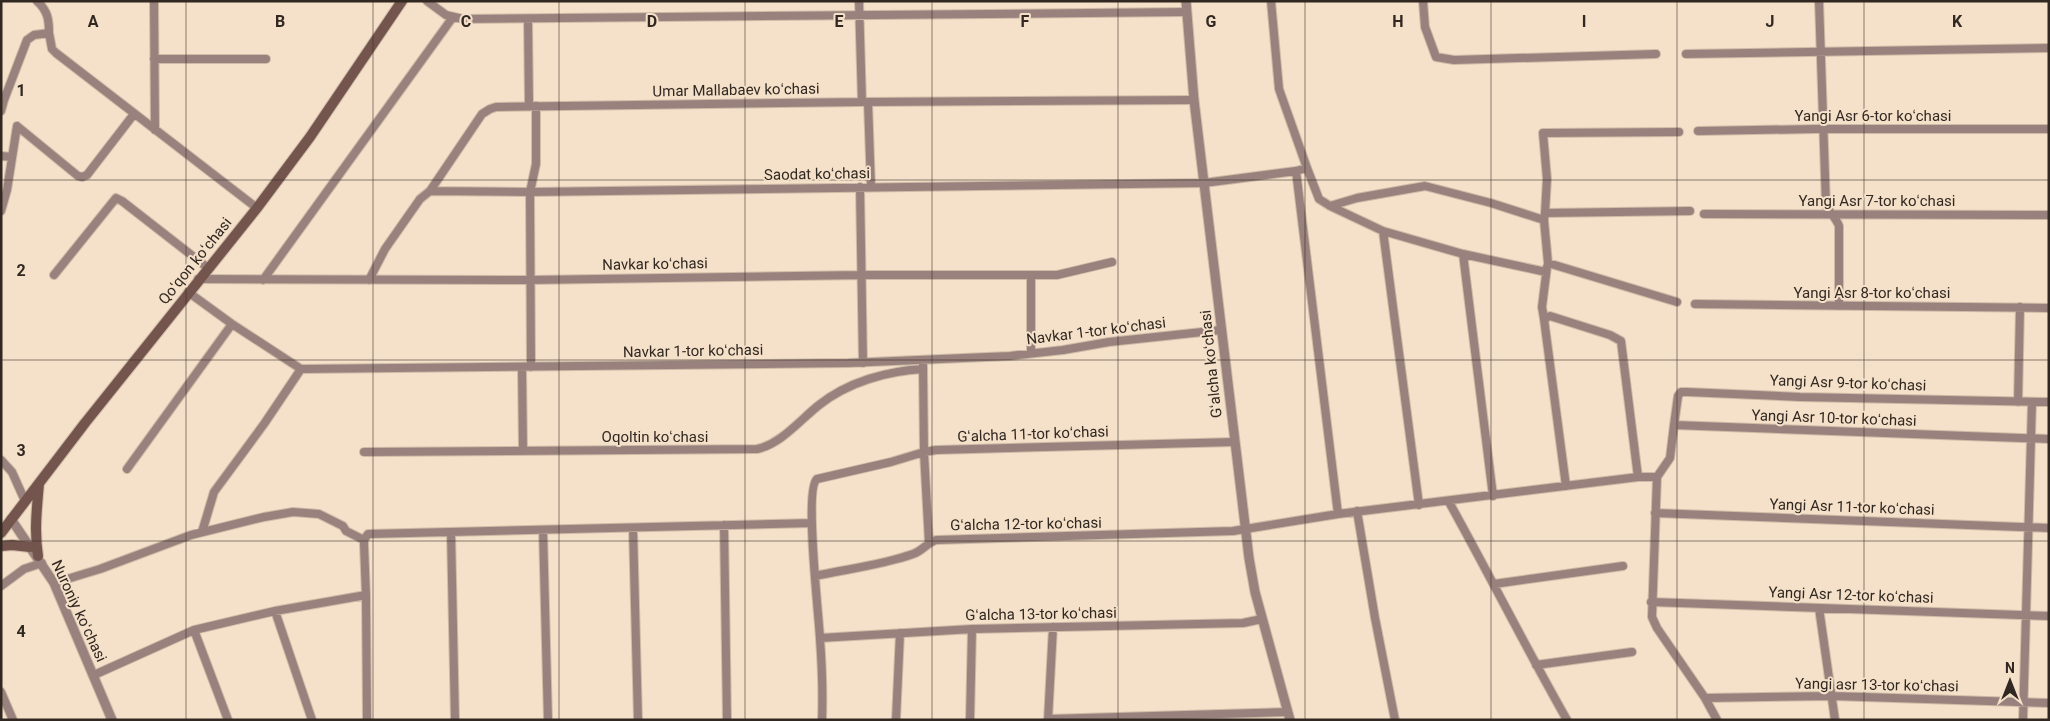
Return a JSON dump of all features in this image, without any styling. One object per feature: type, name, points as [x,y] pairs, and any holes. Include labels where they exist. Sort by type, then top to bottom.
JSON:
[{"type":"main road","name":"Qoʻqon koʻchasi","points":[[1,533],[198,279],[257,208],[310,137],[402,1]]},
{"type":"main road","points":[[40,481],[36,522],[40,560]]},
{"type":"main road","points":[[1,546],[30,547]]},
{"type":"street","points":[[37,1],[44,7],[49,19],[52,49],[56,53],[257,208]]},
{"type":"street","points":[[154,1],[155,130]]},
{"type":"street","points":[[427,1],[453,18],[528,19],[1186,12]]},
{"type":"street","points":[[859,1],[871,187]]},
{"type":"street","name":"Gʻalcha koʻchasi","points":[[1186,1],[1194,100],[1234,442],[1255,592],[1289,716]]},
{"type":"street","points":[[1272,1],[1279,89],[1319,199],[1383,232],[1463,254],[1546,272]]},
{"type":"street","points":[[1423,1],[1425,27],[1436,57],[1454,60],[1656,54]]},
{"type":"street","points":[[1819,1],[1826,205],[1838,222],[1840,233],[1839,306]]},
{"type":"street","points":[[264,280],[453,18]]},
{"type":"street","points":[[528,19],[536,164],[530,192],[531,367]]},
{"type":"street","points":[[1,111],[3,100],[27,40],[34,35],[49,33]]},
{"type":"street","points":[[1686,54],[2049,48]]},
{"type":"street","points":[[154,59],[266,59]]},
{"type":"street","name":"Umar Mallabaev koʻchasi","points":[[369,280],[385,249],[420,199],[430,191],[482,114],[496,107],[1194,100]]},
{"type":"street","points":[[1,211],[16,128],[19,126],[78,176],[84,176],[134,114]]},
{"type":"street","name":"Yangi Asr 6-tor koʻchasi","points":[[1698,131],[2049,129]]},
{"type":"street","points":[[1566,486],[1542,307],[1548,263],[1545,217],[1547,179],[1543,133],[1679,132]]},
{"type":"street","points":[[1,156],[12,157]]},
{"type":"street","name":"Saodat koʻchasi","points":[[430,191],[530,192],[1204,184],[1307,168]]},
{"type":"street","points":[[1296,171],[1338,514]]},
{"type":"street","points":[[1330,206],[1357,198],[1425,186],[1545,217],[1690,211]]},
{"type":"street","points":[[860,188],[862,363]]},
{"type":"street","points":[[54,275],[116,198],[208,268]]},
{"type":"street","name":"Yangi Asr 7-tor koʻchasi","points":[[1704,214],[2049,215]]},
{"type":"street","points":[[1383,232],[1420,505]]},
{"type":"street","points":[[1463,254],[1493,496]]},
{"type":"street","name":"Navkar koʻchasi","points":[[198,279],[530,280],[862,275],[1057,275],[1112,262]]},
{"type":"street","points":[[1548,263],[1677,302]]},
{"type":"street","points":[[1031,275],[1032,353]]},
{"type":"street","points":[[188,292],[232,324],[301,369],[264,424],[214,492],[202,532]]},
{"type":"street","name":"Yangi Asr 8-tor koʻchasi","points":[[1695,304],[2049,308]]},
{"type":"street","points":[[2018,402],[2020,308]]},
{"type":"street","points":[[1544,319],[1550,316],[1610,335],[1621,342],[1638,478]]},
{"type":"street","points":[[127,469],[232,324]]},
{"type":"street","name":"Navkar 1-tor koʻchasi","points":[[301,369],[862,363],[923,365],[1221,330]]},
{"type":"street","points":[[923,365],[924,452],[929,542]]},
{"type":"street","name":"Oqoltin koʻchasi","points":[[364,452],[757,449],[775,442],[821,404],[849,387],[923,365]]},
{"type":"street","points":[[522,367],[523,451]]},
{"type":"street","name":"Yangi Asr 9-tor koʻchasi","points":[[1674,425],[1678,396],[1681,392],[1800,397],[2049,402]]},
{"type":"street","points":[[2023,720],[2032,402]]},
{"type":"street","points":[[1674,425],[1670,458],[1657,477],[1651,602],[1654,623],[1705,698],[1717,720]]},
{"type":"street","name":"Yangi Asr 10-tor koʻchasi","points":[[1674,425],[2049,439]]},
{"type":"street","name":"Gʻalcha 11-tor koʻchasi","points":[[812,523],[812,491],[814,482],[817,479],[891,462],[924,452],[936,450],[1234,442]]},
{"type":"street","points":[[1,460],[12,472],[25,501]]},
{"type":"street","name":"Gʻalcha 12-tor koʻchasi","points":[[815,576],[906,556],[922,550],[929,542],[944,540],[1097,536],[1246,529],[1338,514],[1449,502],[1566,486],[1657,477]]},
{"type":"street","points":[[1449,502],[1567,720]]},
{"type":"street","points":[[54,583],[100,569],[202,532],[264,517],[301,512],[319,514],[332,520],[364,542]]},
{"type":"street","points":[[1357,512],[1374,618],[1395,720]]},
{"type":"street","name":"Yangi Asr 11-tor koʻchasi","points":[[1655,513],[2049,528]]},
{"type":"street","name":"Nuroniy koʻchasi","points":[[11,519],[54,583],[112,720]]},
{"type":"street","points":[[367,720],[364,542],[368,534],[812,523],[823,693],[822,720]]},
{"type":"street","points":[[724,525],[728,720]]},
{"type":"street","points":[[633,528],[638,720]]},
{"type":"street","points":[[543,530],[548,720]]},
{"type":"street","points":[[451,532],[456,720]]},
{"type":"street","points":[[1,586],[40,560]]},
{"type":"street","points":[[1494,584],[1623,566]]},
{"type":"street","points":[[94,674],[194,630],[275,611],[366,595]]},
{"type":"street","name":"Yangi Asr 12-tor koʻchasi","points":[[1651,602],[2049,616]]},
{"type":"street","points":[[1819,608],[1835,720]]},
{"type":"street","points":[[275,611],[312,720]]},
{"type":"street","name":"Gʻalcha 13-tor koʻchasi","points":[[820,638],[972,628],[1243,623],[1262,619]]},
{"type":"street","points":[[970,720],[972,628]]},
{"type":"street","points":[[1053,628],[1048,720],[1289,716]]},
{"type":"street","points":[[194,630],[228,720]]},
{"type":"street","points":[[896,720],[900,633]]},
{"type":"street","points":[[1536,665],[1632,652]]},
{"type":"street","points":[[1,692],[13,720]]},
{"type":"street","name":"Yangi asr 13-tor koʻchasi","points":[[1705,698],[1832,696],[2049,703]]}]
